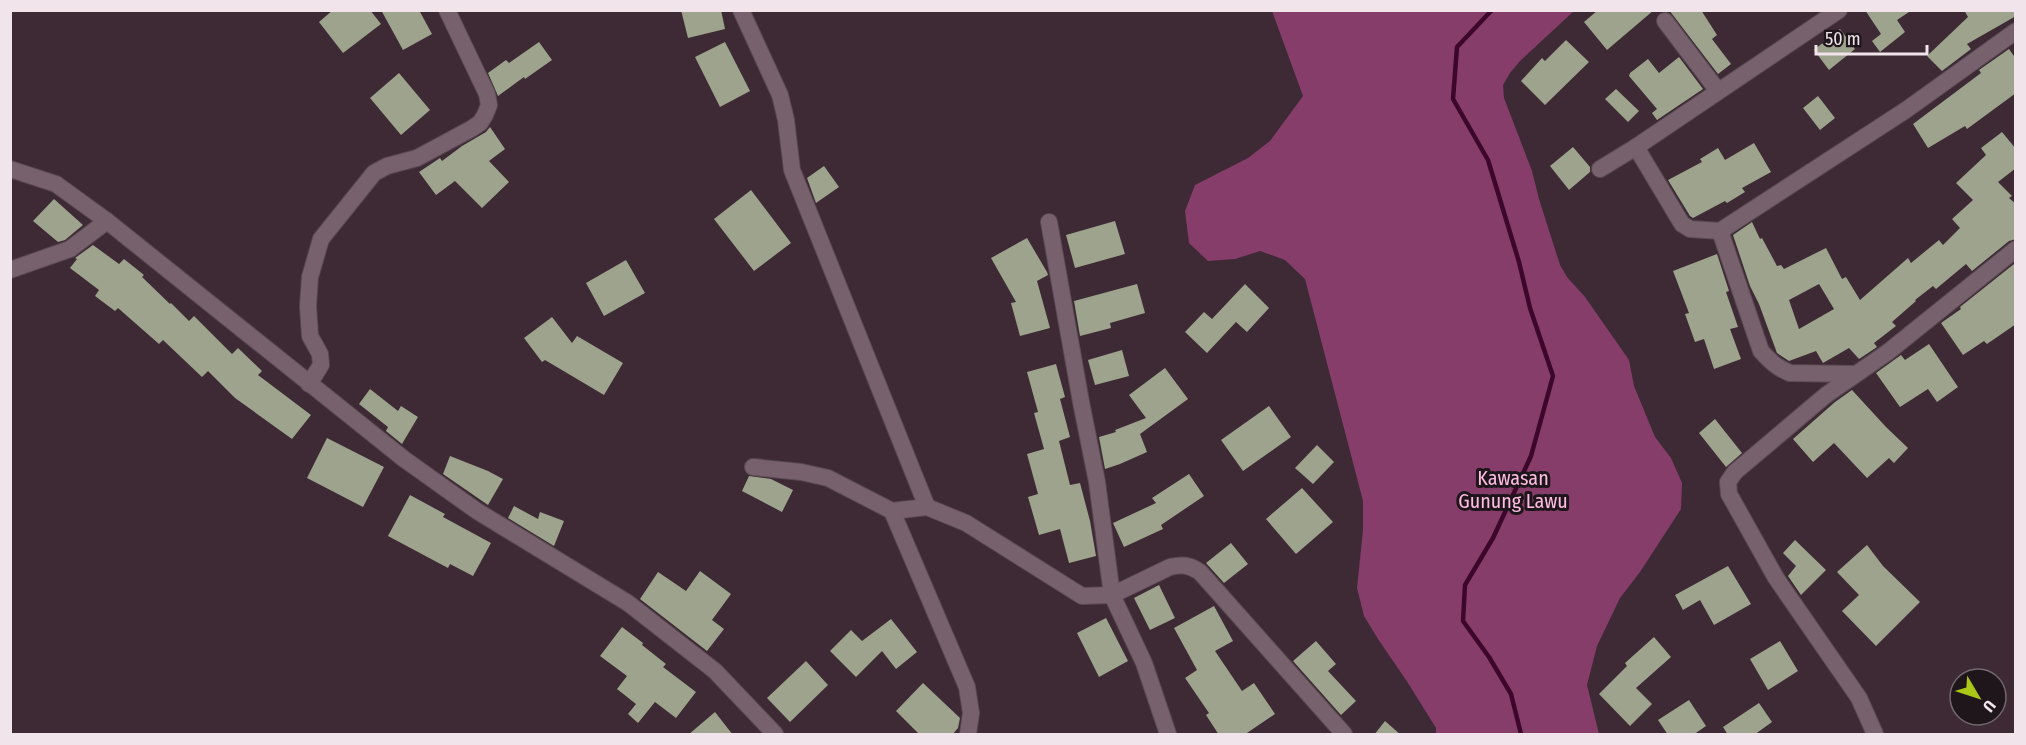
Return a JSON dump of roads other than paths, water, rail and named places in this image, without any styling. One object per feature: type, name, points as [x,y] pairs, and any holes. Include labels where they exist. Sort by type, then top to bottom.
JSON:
[{"type":"street","points":[[309,384],[321,365],[320,354],[310,336],[308,306],[310,277],[321,239],[374,173],[387,166],[417,158],[462,134],[480,123],[489,105],[487,94],[447,10]]},
{"type":"street","points":[[741,10],[780,95],[786,120],[792,170],[927,507]]},
{"type":"street","points":[[1600,169],[1839,10]]},
{"type":"street","points":[[1665,21],[1718,91]]},
{"type":"street","points":[[1636,147],[1682,224],[1690,229],[1720,231],[1906,110],[2016,31]]},
{"type":"street","points":[[10,169],[56,184],[107,221],[404,459],[477,511],[628,603],[715,671],[775,735]]},
{"type":"street","points":[[10,270],[70,249],[107,221]]},
{"type":"street","points":[[1049,222],[1097,482],[1112,596],[1144,663],[1168,735]]},
{"type":"street","points":[[1720,231],[1761,351],[1769,361],[1790,373],[1854,374]]},
{"type":"street","points":[[1875,735],[1859,698],[1776,578],[1729,494],[1730,477],[1826,395],[1888,352],[2016,249]]},
{"type":"street","points":[[753,466],[828,478],[892,511],[927,507],[966,523],[1082,596],[1112,596],[1170,567],[1180,564],[1190,566],[1200,572],[1344,735]]},
{"type":"street","points":[[892,511],[967,687],[971,713],[968,735]]},
{"type":"waterway","points":[[1492,10],[1457,47],[1453,99],[1488,160],[1519,262],[1530,308],[1553,376],[1531,456],[1493,538],[1465,585],[1463,621],[1489,657],[1511,694],[1521,734]]},
{"type":"park label","name":"Kawasan Gunung Lawu","points":[[1513,490]]}]
